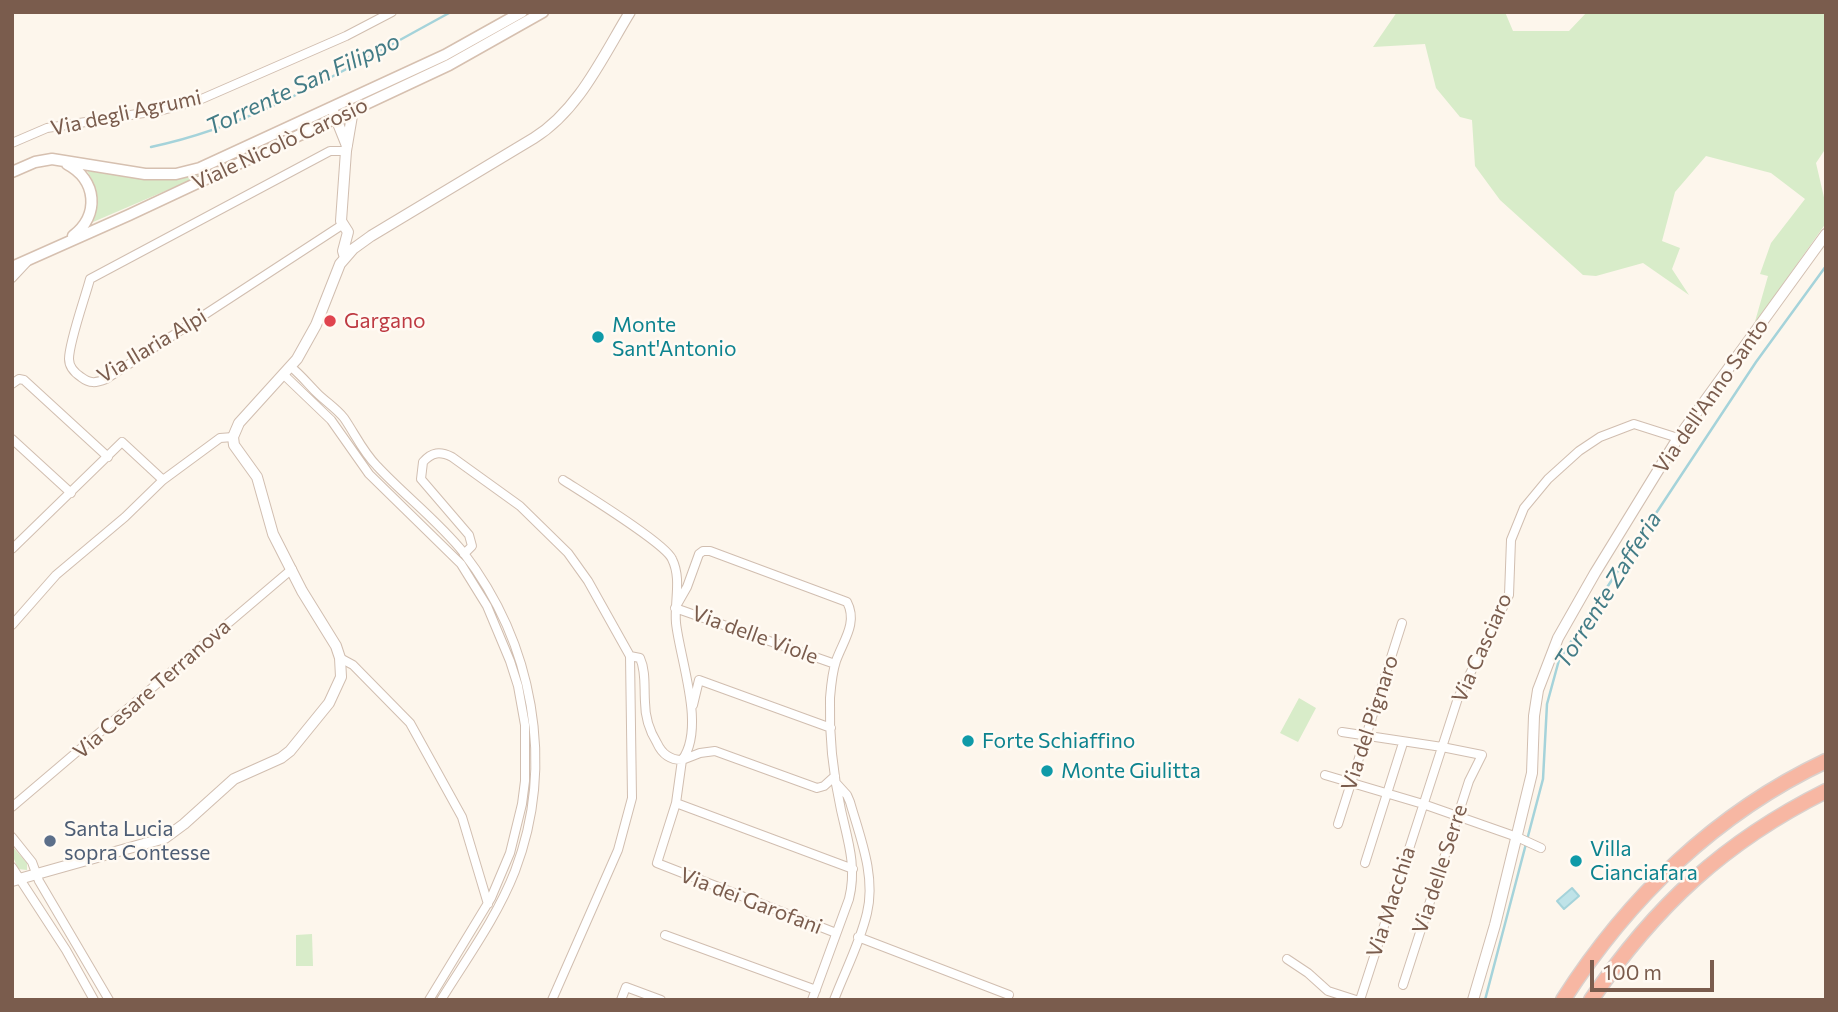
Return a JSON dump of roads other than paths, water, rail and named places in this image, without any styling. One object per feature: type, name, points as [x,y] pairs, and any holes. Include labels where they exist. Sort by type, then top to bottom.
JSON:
[{"type":"highway","points":[[1563,1000],[1614,928],[1687,852],[1763,795],[1826,761]]},
{"type":"highway","points":[[1591,1000],[1642,932],[1676,895],[1778,815],[1826,791]]},
{"type":"main road","name":"Viale Nicolò Carosio","points":[[12,267],[334,113],[522,12]]},
{"type":"main road","name":"Viale Nicolò Carosio","points":[[12,172],[44,160],[62,160],[145,174],[187,172],[334,113],[354,110],[472,54],[543,12]]},
{"type":"main road","points":[[62,160],[76,168],[86,180],[92,194],[88,219],[84,226],[63,244]]},
{"type":"street","name":"Via degli Agrumi","points":[[12,143],[47,128],[163,110],[197,101],[346,36],[392,12]]},
{"type":"street","points":[[16,880],[165,838],[234,779],[281,758],[311,727],[329,703],[341,677],[340,658],[271,527],[257,477],[234,445],[233,437],[239,423],[288,371],[310,337],[345,258],[371,236],[534,138],[555,122],[579,94],[630,12]]},
{"type":"street","points":[[345,258],[343,251],[348,232],[342,225],[347,149],[354,110]]},
{"type":"street","points":[[334,113],[347,149]]},
{"type":"street","name":"Via Ilaria Alpi","points":[[342,225],[106,379],[87,382],[70,365],[70,352],[90,279],[330,151],[347,149]]},
{"type":"street","name":"Via dell'Anno Santo","points":[[1473,1000],[1519,837],[1532,773],[1536,702],[1548,661],[1595,573],[1678,438],[1826,234]]},
{"type":"street","points":[[12,278],[30,258]]},
{"type":"street","points":[[288,371],[338,411],[374,464],[464,554],[486,584],[518,649],[532,701],[535,769],[530,817],[515,871],[497,909],[441,1000]]},
{"type":"street","points":[[288,371],[297,385],[331,420],[369,474],[461,564],[487,606],[510,661],[520,696],[525,725],[525,781],[510,853],[488,904],[429,1000]]},
{"type":"street","points":[[12,384],[19,379],[24,380],[108,457]]},
{"type":"street","name":"Via Casciaro","points":[[1423,804],[1462,688],[1509,595],[1511,540],[1516,524],[1530,501],[1548,479],[1579,451],[1600,437],[1619,429],[1640,425],[1678,438]]},
{"type":"street","points":[[12,625],[56,575],[163,480],[220,438],[233,437]]},
{"type":"street","points":[[12,439],[71,493]]},
{"type":"street","points":[[12,549],[122,442],[163,480]]},
{"type":"street","points":[[464,554],[472,546],[469,534],[421,479],[423,462],[433,454],[445,453],[503,492],[568,553],[588,580],[630,656],[632,798],[618,850],[551,1000]]},
{"type":"street","points":[[564,480],[653,540],[672,557],[678,589],[675,608],[691,715]]},
{"type":"street","points":[[675,608],[687,587],[699,554],[710,551],[846,602],[852,611],[852,623],[835,664],[830,698],[836,780],[853,854],[853,869],[849,899],[812,1000]]},
{"type":"street","name":"Via Cesare Terranova","points":[[12,807],[292,569]]},
{"type":"street","name":"Via delle Viole","points":[[675,608],[835,664]]},
{"type":"street","name":"Via del Pignaro","points":[[1338,824],[1402,623]]},
{"type":"street","points":[[630,656],[640,658],[643,665],[649,729],[662,752],[674,760],[715,751],[817,788],[836,780]]},
{"type":"street","points":[[340,658],[363,674],[410,723],[462,817],[488,904],[497,909]]},
{"type":"street","points":[[831,728],[699,680],[691,715],[689,751],[682,760],[676,803],[853,869]]},
{"type":"street","points":[[1342,732],[1442,747]]},
{"type":"street","points":[[1365,863],[1403,743]]},
{"type":"street","name":"Via delle Serre","points":[[1403,985],[1469,781],[1482,755],[1442,747]]},
{"type":"street","points":[[1325,775],[1423,804],[1538,846]]},
{"type":"street","points":[[836,780],[850,802],[867,863],[869,898],[867,914],[836,999]]},
{"type":"street","name":"Via dei Garofani","points":[[676,803],[657,863],[836,933]]},
{"type":"street","name":"Via Macchia","points":[[1287,959],[1328,991],[1358,1000],[1423,804]]},
{"type":"street","points":[[12,837],[32,862],[35,873],[109,1000]]},
{"type":"street","points":[[12,867],[16,880],[94,1000]]},
{"type":"street","points":[[665,935],[816,990]]},
{"type":"street","points":[[858,937],[1009,995]]},
{"type":"street","points":[[621,1000],[626,987],[662,1000]]},
{"type":"water","points":[[1572,888],[1579,896],[1564,909],[1557,901]]},
{"type":"waterway","name":"Torrente San Filippo","points":[[151,147],[191,137],[268,108],[451,12]]},
{"type":"waterway","name":"Torrente Zafferia","points":[[1485,1000],[1543,779],[1547,704],[1559,660],[1756,362],[1826,266]]},
{"type":"place","name":"Gargano","points":[[330,321]]},
{"type":"place","name":"Monte Sant'Antonio","points":[[598,337]]},
{"type":"place","name":"Forte Schiaffino","points":[[968,741]]},
{"type":"place","name":"Monte Giulitta","points":[[1047,771]]},
{"type":"place","name":"Santa Lucia sopra Contesse","points":[[50,841]]},
{"type":"place","name":"Villa Cianciafara","points":[[1576,861]]}]
